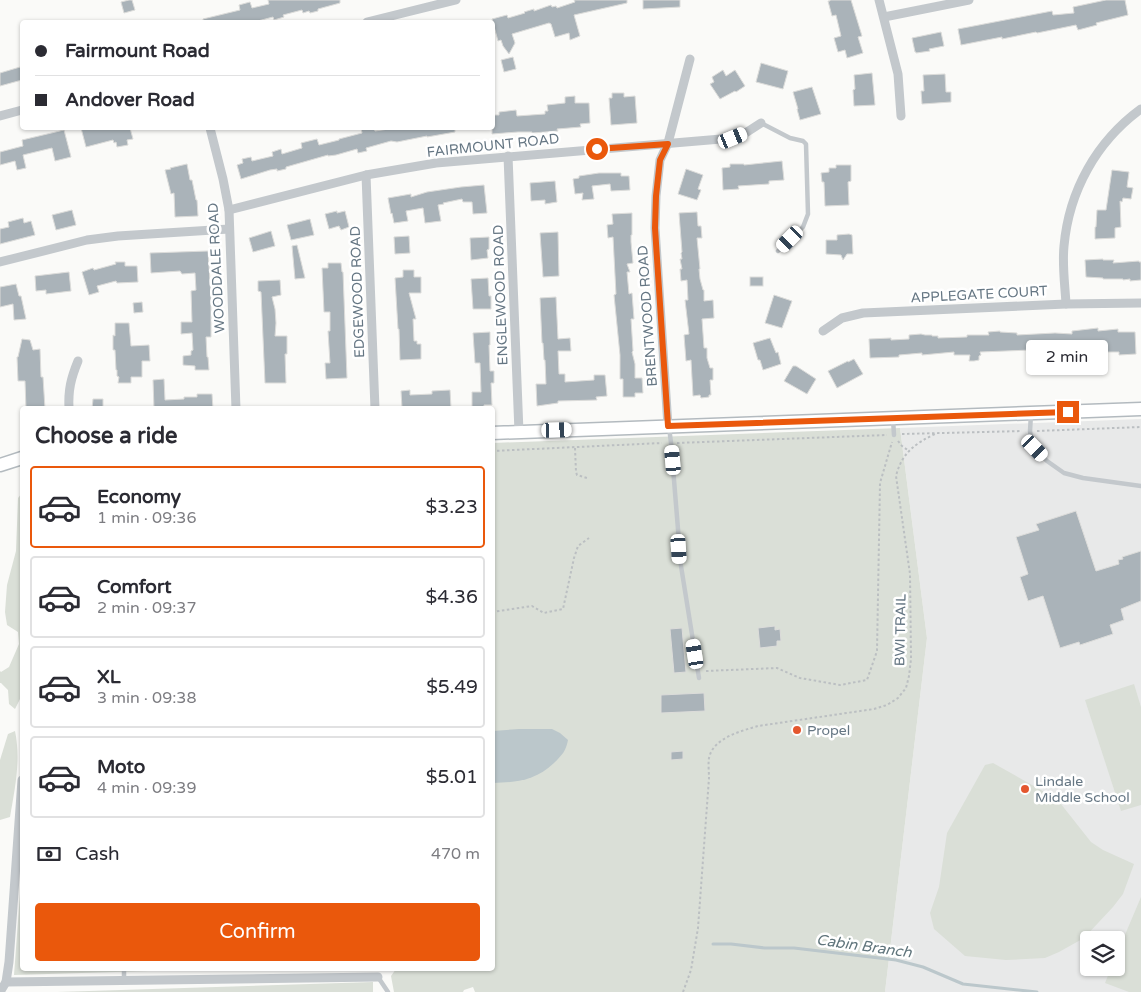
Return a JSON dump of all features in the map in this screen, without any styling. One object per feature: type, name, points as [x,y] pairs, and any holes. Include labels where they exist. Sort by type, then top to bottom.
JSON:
[{"type":"street","points":[[375,20],[456,0]]},
{"type":"street","points":[[879,0],[898,74],[901,116]]},
{"type":"street","points":[[884,16],[969,0]]},
{"type":"street","name":"BRENTWOOD ROAD","points":[[668,426],[655,228],[656,196],[660,160],[668,144],[690,59]]},
{"type":"street","points":[[1066,304],[1064,247],[1069,211],[1079,185],[1095,156],[1110,136],[1141,109]]},
{"type":"street","points":[[0,116],[20,111]]},
{"type":"street","name":"FAIRMOUNT ROAD","points":[[228,210],[366,175],[436,163],[733,138],[747,132],[760,122]]},
{"type":"street","name":"WOODDALE ROAD","points":[[211,130],[223,179],[228,210],[236,406]]},
{"type":"street","name":"ENGLEWOOD ROAD","points":[[508,156],[519,432]]},
{"type":"street","name":"EDGEWOOD ROAD","points":[[366,175],[375,406]]},
{"type":"street","points":[[0,262],[87,240],[118,236],[229,229]]},
{"type":"street","name":"APPLEGATE COURT","points":[[823,331],[842,318],[863,313],[1066,304],[1141,303]]},
{"type":"street","points":[[69,406],[68,394],[71,378],[78,361]]},
{"type":"street","points":[[495,433],[1141,409]]},
{"type":"street","points":[[0,465],[20,459]]},
{"type":"street","points":[[0,992],[6,982],[20,856]]},
{"type":"street","points":[[6,982],[378,977]]},
{"type":"lane","points":[[760,122],[806,144],[808,214],[803,227],[778,251]]},
{"type":"lane","points":[[1031,413],[1030,431],[1035,448],[1047,461],[1064,473],[1083,478],[1141,486]]},
{"type":"lane","points":[[893,418],[894,435]]},
{"type":"lane","points":[[668,426],[681,566],[699,678]]},
{"type":"lane","points":[[124,971],[124,980]]},
{"type":"lane","points":[[378,977],[388,992]]},
{"type":"path","name":"BWI TRAIL","points":[[684,992],[691,970],[698,928],[709,758],[711,752],[717,744],[743,730],[758,726],[874,709],[887,705],[898,698],[906,688],[911,659],[910,574],[896,476],[899,466],[909,451],[923,440],[938,433],[1141,427]]},
{"type":"path","points":[[495,451],[938,433]]},
{"type":"path","points":[[894,435],[902,446],[909,451]]},
{"type":"path","points":[[698,671],[777,668],[800,678],[840,685],[867,680],[877,651],[880,483],[894,435]]},
{"type":"path","points":[[575,448],[577,475],[587,478]]},
{"type":"path","points":[[495,612],[532,606],[544,613],[563,609],[578,546],[589,538]]},
{"type":"shaded area","name":"Lindale Middle School","points":[[1141,419],[1141,992],[885,992],[927,638],[900,428]]},
{"type":"shaded area","points":[[900,428],[927,638],[885,992],[475,992],[473,987],[463,992],[394,992],[391,976],[395,971],[495,971],[495,443]]},
{"type":"shaded area","points":[[20,496],[20,699],[15,709],[9,704],[8,690],[0,683],[0,671],[9,667],[19,644],[18,632],[7,625],[5,612],[7,585],[16,551],[18,498]]},
{"type":"shaded area","points":[[1134,684],[1141,707],[1141,805],[1121,811],[1085,700]]},
{"type":"shaded area","points":[[552,729],[568,740],[563,753],[540,774],[518,781],[495,783],[495,731]]},
{"type":"shaded area","points":[[15,731],[17,774],[14,795],[10,817],[0,820],[0,760],[8,734]]},
{"type":"shaded area","points":[[993,763],[1057,799],[1091,842],[1103,850],[1134,864],[1123,894],[1091,931],[1080,931],[1080,940],[1045,958],[1006,960],[965,956],[934,929],[930,913],[939,887],[947,833],[985,765]]},
{"type":"shaded area","points":[[20,894],[20,971],[149,971],[14,975]]},
{"type":"shaded area","points":[[1141,897],[1141,992],[1129,992],[1105,983],[1108,976],[1125,976],[1125,935]]},
{"type":"shaded area","points":[[373,982],[373,992],[57,992]]},
{"type":"building","points":[[132,0],[135,10],[124,13],[121,2]]},
{"type":"building","points":[[268,0],[340,0],[340,3],[318,9],[318,11],[303,13],[302,10],[283,15],[284,17],[274,20],[273,17],[262,20],[203,20],[240,10],[239,5],[250,2],[252,8],[269,4]]},
{"type":"building","points":[[574,0],[627,0],[627,3],[574,15],[580,36],[570,40],[569,33],[555,37],[549,23],[512,34],[515,43],[509,54],[501,40],[498,41],[495,20],[492,19],[507,15],[508,18],[551,5],[557,8],[575,2]]},
{"type":"building","points":[[643,0],[680,0],[680,7],[643,9]]},
{"type":"building","points":[[851,0],[862,36],[858,37],[863,53],[847,58],[845,50],[838,52],[834,38],[841,36],[836,15],[832,16],[828,1]]},
{"type":"building","points":[[1106,0],[1125,0],[1128,15],[1096,23],[1097,25],[1078,30],[1076,25],[961,45],[958,29],[1052,11],[1053,15],[1074,13],[1073,7]]},
{"type":"building","points":[[941,32],[944,46],[929,49],[930,51],[915,52],[912,38]]},
{"type":"building","points":[[513,57],[516,69],[504,72],[501,60]]},
{"type":"building","points":[[761,63],[788,71],[783,89],[756,82]]},
{"type":"building","points":[[20,67],[20,81],[0,86],[0,73]]},
{"type":"building","points":[[723,70],[726,76],[735,70],[745,86],[720,99],[710,84],[714,82],[712,77]]},
{"type":"building","points":[[872,73],[875,105],[854,106],[854,75]]},
{"type":"building","points":[[945,74],[946,92],[951,92],[951,102],[922,104],[921,91],[924,91],[923,75]]},
{"type":"building","points":[[812,87],[821,114],[800,120],[793,92]]},
{"type":"building","points":[[612,93],[624,93],[624,97],[635,96],[637,123],[611,125],[609,98],[612,98]]},
{"type":"building","points":[[575,96],[575,103],[589,103],[590,123],[580,124],[581,127],[557,129],[558,131],[492,134],[492,130],[495,130],[495,115],[499,115],[499,112],[516,110],[517,116],[545,114],[545,111],[548,111],[547,105],[565,103],[565,97]]},
{"type":"building","points":[[64,130],[71,157],[55,161],[52,148],[23,155],[26,168],[17,170],[15,161],[0,165],[0,152],[23,146],[22,140]]},
{"type":"building","points":[[82,130],[131,130],[133,139],[127,140],[128,145],[117,147],[116,142],[114,143],[113,140],[86,147]]},
{"type":"building","points":[[361,130],[455,130],[455,132],[427,137],[397,142],[391,141],[366,148],[367,151],[358,153],[357,149],[336,155],[328,155],[286,167],[286,169],[270,170],[241,179],[237,165],[243,163],[242,159],[251,157],[252,161],[273,156],[272,152],[281,149],[282,154],[302,148],[301,143],[317,139],[319,145],[362,133]]},
{"type":"building","points":[[782,161],[784,180],[769,181],[769,184],[738,186],[739,189],[723,190],[722,168],[730,167],[730,164],[744,165]]},
{"type":"building","points":[[187,164],[197,200],[198,216],[175,217],[174,193],[171,194],[165,170]]},
{"type":"building","points":[[836,165],[851,165],[851,181],[848,182],[849,205],[825,206],[824,182],[822,182],[821,173],[829,172],[829,168],[836,168]]},
{"type":"building","points":[[686,169],[703,175],[698,189],[701,190],[697,200],[678,194]]},
{"type":"building","points":[[1112,170],[1129,172],[1127,187],[1133,188],[1131,199],[1123,198],[1122,202],[1120,201],[1121,227],[1115,228],[1115,238],[1095,239],[1097,210],[1106,210]]},
{"type":"building","points":[[599,173],[621,173],[621,176],[629,176],[630,190],[611,191],[610,184],[592,186],[594,199],[582,200],[583,193],[575,194],[573,179],[579,178],[579,176]]},
{"type":"building","points":[[555,181],[557,202],[545,204],[545,200],[531,201],[530,183]]},
{"type":"building","points":[[484,185],[487,213],[473,214],[472,202],[463,202],[462,199],[438,205],[441,221],[425,223],[423,208],[406,211],[408,221],[394,223],[388,198],[411,194],[411,197],[427,192]]},
{"type":"building","points":[[72,210],[76,225],[56,230],[52,215]]},
{"type":"building","points":[[337,211],[337,213],[345,211],[349,227],[341,230],[339,226],[329,229],[325,214]]},
{"type":"building","points":[[697,212],[698,226],[701,226],[702,238],[697,238],[700,279],[704,290],[704,301],[713,300],[714,318],[702,319],[704,348],[707,348],[710,368],[713,368],[713,380],[710,380],[711,395],[701,398],[700,395],[693,396],[691,360],[686,361],[684,335],[689,334],[685,300],[688,300],[687,280],[681,281],[680,269],[682,269],[680,259],[682,259],[682,252],[679,213]]},
{"type":"building","points":[[632,213],[631,242],[633,263],[627,264],[630,272],[627,272],[629,294],[632,293],[634,319],[631,319],[635,378],[642,378],[643,393],[635,393],[635,397],[623,397],[623,379],[620,379],[620,355],[614,295],[616,294],[613,237],[608,238],[607,225],[613,224],[612,214]]},
{"type":"building","points":[[23,218],[24,223],[31,221],[35,235],[0,244],[0,229],[9,227],[8,222]]},
{"type":"building","points":[[310,219],[314,235],[291,240],[287,225]]},
{"type":"building","points":[[271,231],[275,246],[253,252],[249,238]]},
{"type":"building","points":[[558,232],[559,276],[543,277],[540,233]]},
{"type":"building","points":[[837,235],[852,235],[853,254],[847,254],[843,260],[841,255],[826,254],[826,240],[837,240]]},
{"type":"building","points":[[409,236],[410,253],[395,254],[394,237]]},
{"type":"building","points":[[489,237],[488,258],[471,260],[470,238]]},
{"type":"building","points":[[297,245],[305,278],[295,279],[292,246]]},
{"type":"building","points":[[208,251],[211,337],[206,337],[209,370],[195,370],[195,366],[183,365],[183,356],[191,355],[193,350],[192,333],[181,334],[181,322],[192,322],[191,291],[196,290],[195,273],[182,274],[180,271],[151,273],[150,253]]},
{"type":"building","points":[[1085,260],[1114,260],[1113,263],[1141,262],[1141,280],[1130,281],[1130,279],[1086,277]]},
{"type":"building","points":[[115,262],[125,262],[125,266],[137,266],[138,282],[117,283],[116,281],[97,286],[99,292],[89,295],[82,272],[116,264]]},
{"type":"building","points":[[328,263],[341,263],[343,272],[347,378],[326,379],[325,363],[330,363],[328,331],[330,331],[330,312],[324,312],[322,268],[328,268]]},
{"type":"building","points":[[403,270],[414,270],[414,277],[421,277],[421,293],[409,293],[416,319],[413,319],[414,341],[417,341],[417,344],[421,344],[421,359],[400,360],[395,278],[403,277]]},
{"type":"building","points":[[69,272],[71,291],[46,294],[46,290],[36,291],[35,276]]},
{"type":"building","points":[[750,277],[763,277],[763,286],[750,286]]},
{"type":"building","points":[[488,278],[491,309],[473,309],[471,279]]},
{"type":"building","points":[[280,280],[281,295],[272,297],[275,309],[275,336],[287,336],[287,354],[285,354],[286,383],[265,383],[261,292],[258,291],[258,281]]},
{"type":"building","points":[[16,284],[19,296],[21,296],[26,319],[14,320],[13,304],[0,307],[0,287]]},
{"type":"building","points":[[774,295],[792,301],[782,328],[765,323]]},
{"type":"building","points":[[556,297],[558,339],[570,338],[571,351],[558,351],[559,374],[565,374],[565,382],[594,380],[594,375],[605,375],[607,396],[596,397],[597,400],[558,401],[558,403],[537,406],[536,384],[546,384],[540,298]]},
{"type":"building","points":[[142,302],[143,312],[134,313],[133,303]]},
{"type":"building","points":[[115,323],[129,323],[131,346],[149,345],[150,361],[142,361],[142,377],[131,377],[131,383],[118,383],[119,377],[116,370],[115,350],[113,350]]},
{"type":"building","points":[[1098,328],[1098,331],[1118,329],[1118,332],[1135,332],[1136,354],[1119,355],[1119,352],[1107,352],[1106,348],[1096,348],[1057,350],[1057,355],[1046,355],[1046,352],[1031,353],[1031,350],[980,352],[979,360],[974,361],[969,361],[970,355],[954,355],[954,352],[870,358],[869,339],[909,339],[909,335],[921,334],[938,336],[938,338],[967,337],[967,335],[989,335],[988,332],[1000,331],[1017,333],[1017,335],[1072,334],[1072,331]]},
{"type":"building","points":[[490,332],[490,371],[494,371],[494,383],[491,383],[492,405],[472,406],[472,392],[481,392],[480,363],[475,363],[473,333]]},
{"type":"building","points":[[770,338],[776,353],[778,352],[781,364],[763,370],[753,343]]},
{"type":"building","points":[[22,339],[30,340],[33,350],[40,349],[45,406],[26,406],[25,381],[18,381],[18,357]]},
{"type":"building","points":[[854,359],[863,374],[837,388],[828,371]]},
{"type":"building","points":[[793,366],[816,379],[807,394],[784,381]]},
{"type":"building","points":[[164,379],[165,400],[197,397],[197,394],[212,394],[213,406],[154,406],[153,380]]},
{"type":"building","points":[[410,390],[410,395],[432,394],[432,391],[450,390],[451,406],[402,406],[401,391]]},
{"type":"building","points":[[93,399],[103,399],[103,406],[92,406]]},
{"type":"building","points":[[1076,511],[1096,571],[1119,564],[1118,560],[1123,559],[1122,557],[1141,551],[1141,601],[1121,609],[1124,620],[1110,625],[1113,634],[1080,645],[1079,642],[1060,648],[1043,596],[1028,601],[1020,577],[1028,574],[1016,537],[1039,530],[1036,524]]},
{"type":"building","points":[[775,626],[775,630],[780,629],[781,641],[777,641],[777,646],[760,648],[758,628]]},
{"type":"building","points":[[682,628],[686,672],[674,673],[670,629]]},
{"type":"building","points":[[704,693],[705,711],[661,713],[661,695]]},
{"type":"building","points":[[683,751],[683,759],[671,760],[671,752]]},
{"type":"waterway","name":"Cabin Branch","points":[[713,944],[794,948],[896,960],[923,967],[963,984],[1037,992]]},
{"type":"place","name":"Propel","points":[[797,730]]},
{"type":"place","name":"Lindale Middle School","points":[[1025,789]]},
{"type":"route","points":[[597,149],[668,144],[660,160],[655,228],[668,426],[1068,412]]}]
